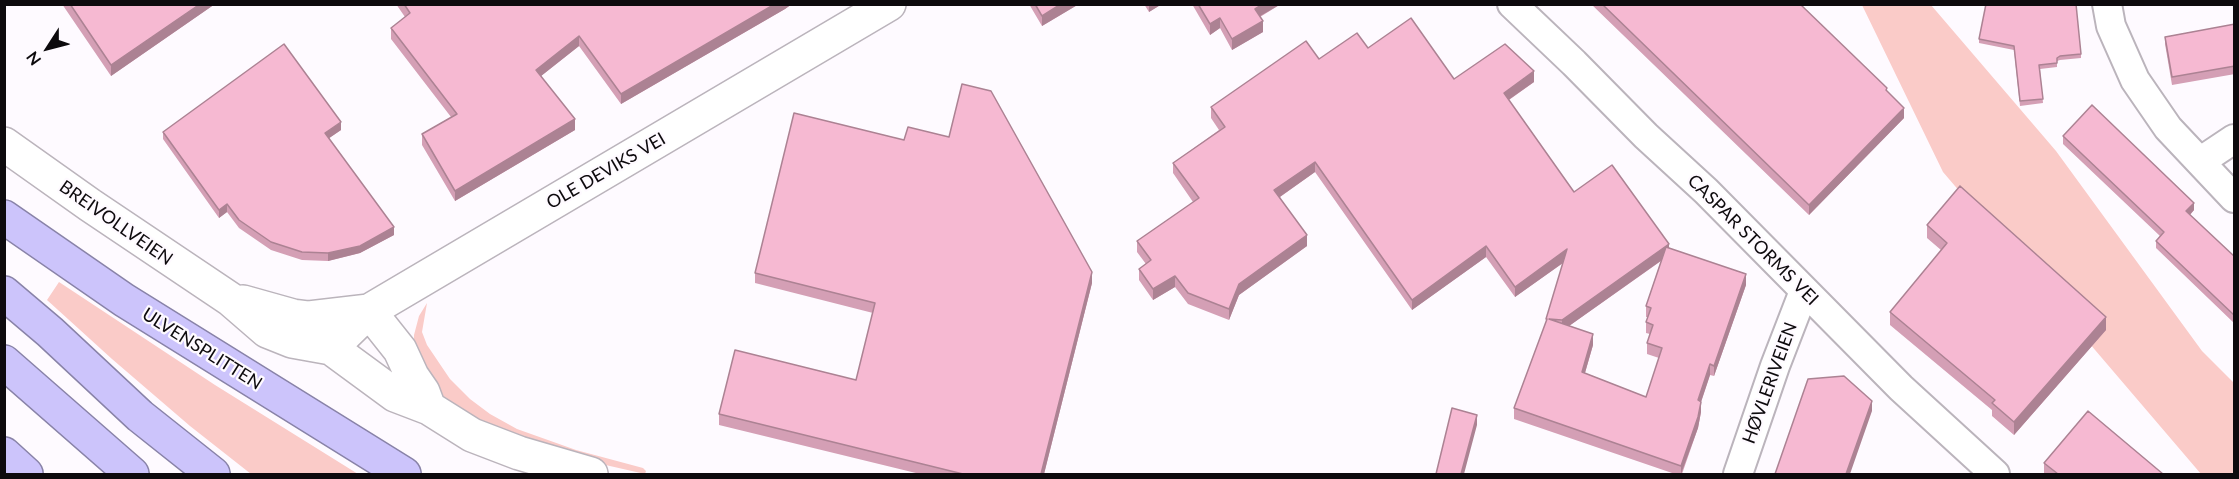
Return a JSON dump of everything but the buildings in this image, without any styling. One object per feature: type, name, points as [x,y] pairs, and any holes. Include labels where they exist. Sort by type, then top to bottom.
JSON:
[{"type":"highway","name":"ULVENSPLITTEN","points":[[4,217],[124,300],[404,474]]},
{"type":"highway","points":[[4,293],[50,332],[140,416],[213,474]]},
{"type":"highway","points":[[4,362],[132,474]]},
{"type":"highway","points":[[4,454],[26,474]]},
{"type":"street","name":"OLE DEVIKS VEI","points":[[331,348],[369,311],[889,4]]},
{"type":"street","name":"CASPAR STORMS VEI","points":[[1512,4],[1646,136],[1706,191],[1901,388],[1995,474]]},
{"type":"street","points":[[2107,4],[2111,26],[2135,81],[2168,128],[2235,198]]},
{"type":"street","points":[[2201,162],[2235,139]]},
{"type":"street","name":"BREIVOLLVEIEN","points":[[4,144],[107,218],[230,299],[267,331],[292,341],[331,348]]},
{"type":"street","name":"HØVLERIVEIEN","points":[[1738,474],[1775,366],[1804,291]]},
{"type":"street","name":"BREIVOLLVEIEN","points":[[230,299],[309,318],[369,311]]},
{"type":"street","points":[[369,311],[400,350],[429,408]]},
{"type":"street","points":[[331,348],[394,396],[429,408],[472,435],[519,453],[591,474]]},
{"type":"shaded area","points":[[1862,5],[1931,5],[2056,151],[2202,351],[2234,383],[2234,474],[2201,474],[1943,172]]},
{"type":"shaded area","points":[[59,282],[215,385],[358,474],[251,474],[190,426],[47,300]]},
{"type":"shaded area","points":[[427,303],[422,332],[427,345],[450,379],[470,399],[490,414],[517,429],[576,450],[643,468],[646,471],[645,474],[588,461],[480,423],[452,404],[437,390],[414,346],[414,335],[419,316]]}]
